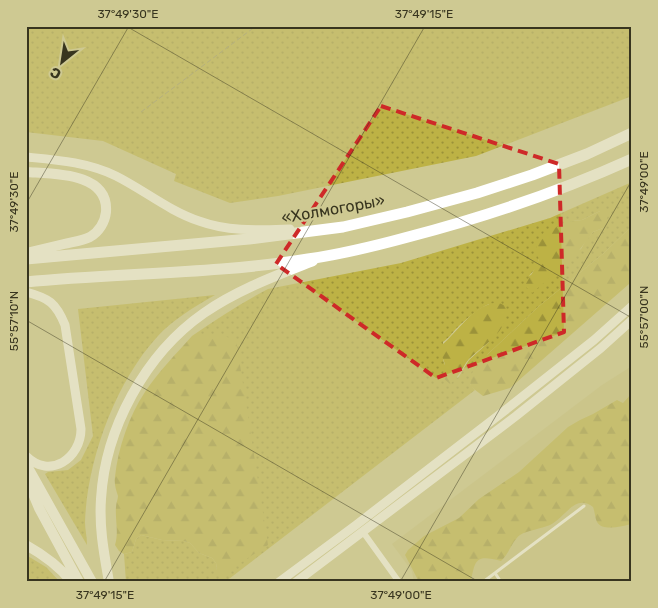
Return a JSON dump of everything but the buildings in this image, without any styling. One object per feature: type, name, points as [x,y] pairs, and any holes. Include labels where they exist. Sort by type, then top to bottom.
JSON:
[{"type":"highway","name":"«Холмогоры»","points":[[26,259],[249,240],[343,227],[477,193],[587,154],[632,133]]},
{"type":"highway","points":[[26,282],[217,269],[308,259],[369,247],[484,216],[540,197],[632,159]]},
{"type":"main road","points":[[26,172],[68,176],[85,180],[98,188],[106,201],[104,221],[100,228],[89,237],[26,253]]},
{"type":"main road","points":[[109,582],[101,539],[100,499],[106,461],[121,416],[147,370],[174,338],[203,314],[235,294],[328,255]]},
{"type":"main road","points":[[26,464],[92,582]]},
{"type":"main road","points":[[26,477],[39,508],[79,582]]},
{"type":"main road","points":[[26,545],[54,563],[72,582]]},
{"type":"street","points":[[26,157],[77,162],[104,170],[186,216],[224,228],[252,230],[343,227]]},
{"type":"street","points":[[26,292],[51,301],[61,314],[65,325],[82,429],[80,441],[75,452],[62,463],[49,466],[43,465],[36,463],[26,456]]},
{"type":"street","points":[[296,582],[342,542],[594,340],[632,306]]},
{"type":"street","points":[[279,582],[342,542],[363,532],[516,416],[601,348],[632,320]]},
{"type":"street","points":[[363,532],[399,582]]},
{"type":"lane","points":[[483,582],[584,506]]},
{"type":"lane","points":[[495,573],[502,582]]},
{"type":"path","points":[[141,112],[256,26]]},
{"type":"highlighted area","points":[[381,106],[559,164],[564,332],[436,378],[276,264]]},
{"type":"shaded area","points":[[632,366],[632,582],[414,582],[412,571],[392,544],[602,385]]},
{"type":"green space","points":[[26,26],[632,26],[632,96],[476,156],[278,196],[230,203],[174,181],[176,174],[103,141],[26,132]]},
{"type":"green space","points":[[632,182],[632,226],[604,253],[538,307],[488,354],[470,385],[475,390],[225,582],[126,582],[124,554],[132,552],[136,539],[141,535],[162,540],[190,543],[199,553],[212,558],[216,563],[217,570],[222,336],[192,336],[268,289],[401,263],[550,218]],"holes":[[[600,211],[603,228],[593,232],[581,249],[529,276],[536,268],[539,259],[572,221],[582,220]],[[489,304],[489,342],[469,360],[458,378],[448,370],[444,363],[443,342],[468,318]]]},
{"type":"green space","points":[[611,209],[603,228],[593,232],[575,256],[532,293],[525,286],[539,259],[535,250],[544,232],[572,221],[582,220],[600,211]]},
{"type":"green space","points":[[632,226],[632,280],[629,284],[510,388],[483,396],[470,386],[472,373],[488,354],[538,307],[604,253]]},
{"type":"green space","points":[[215,295],[176,319],[157,337],[128,377],[116,400],[106,424],[91,474],[85,522],[87,545],[45,474],[68,470],[81,460],[93,436],[78,309]]},
{"type":"green space","points":[[499,303],[506,306],[505,321],[500,330],[469,359],[459,375],[450,384],[442,377],[444,363],[438,350],[477,310],[489,304]]},
{"type":"green space","points":[[192,336],[222,336],[236,339],[268,545],[222,575],[217,570],[216,563],[212,558],[199,553],[190,543],[184,541],[162,540],[141,535],[136,539],[132,552],[124,554],[115,545],[118,496],[115,487],[116,466],[125,433],[134,411],[145,392]]},
{"type":"green space","points":[[632,393],[632,524],[613,528],[604,527],[597,522],[593,507],[587,503],[581,503],[570,508],[550,525],[520,535],[501,561],[487,558],[479,560],[474,568],[471,582],[419,582],[405,555],[408,550],[424,536],[459,518],[479,499],[519,472],[568,427],[617,400],[623,403]]},
{"type":"green space","points":[[26,555],[46,567],[60,582],[26,582]]}]
